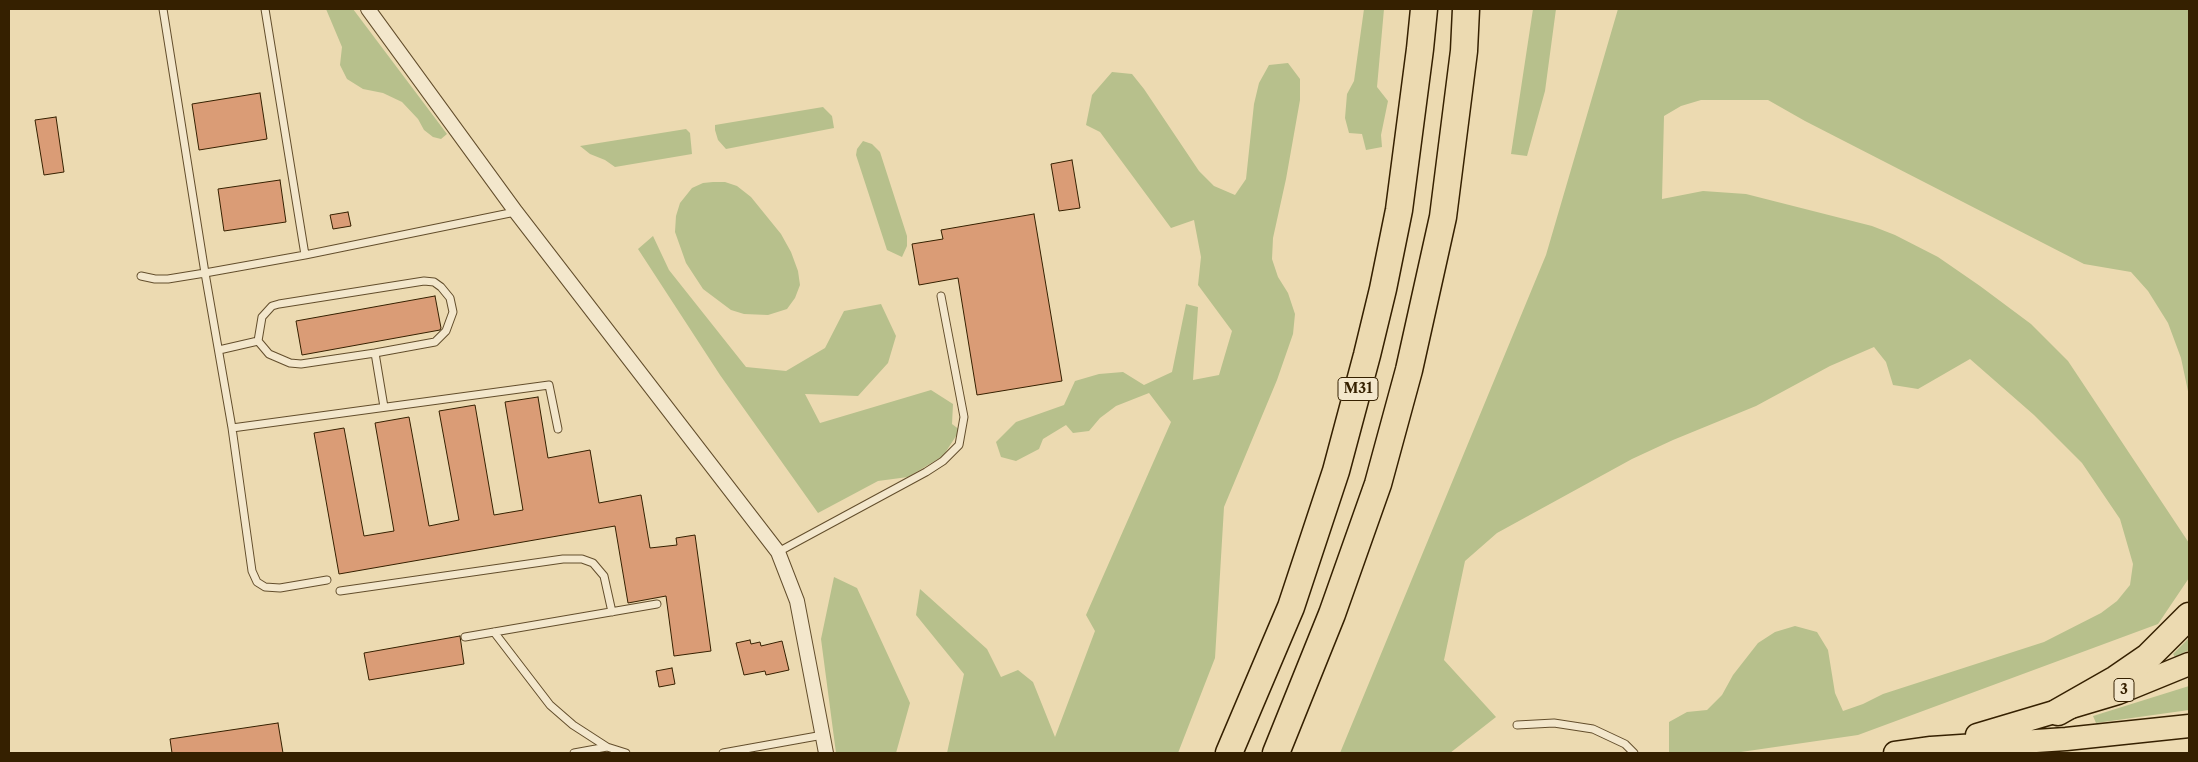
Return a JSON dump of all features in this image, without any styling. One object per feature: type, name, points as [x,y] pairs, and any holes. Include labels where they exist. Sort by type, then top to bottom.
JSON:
[{"type":"highway","name":"M31","points":[[1229,753],[1292,607],[1336,472],[1367,355],[1399,210],[1424,9]]},
{"type":"highway","name":"M31","points":[[1276,753],[1332,614],[1378,484],[1410,370],[1443,217],[1464,51],[1466,9]]},
{"type":"highway","points":[[1464,51],[1486,9]]},
{"type":"highway","points":[[2058,712],[2116,679],[2148,657],[2189,616]]},
{"type":"main road","name":"3","points":[[1931,748],[2118,693],[2189,664]]},
{"type":"main road","name":"3","points":[[1895,753],[1931,748],[2066,739],[2189,726]]},
{"type":"street","points":[[368,9],[516,212],[778,552],[797,601],[826,753]]},
{"type":"lane","points":[[163,9],[232,428],[252,571],[258,582],[265,588],[280,588],[327,580]]},
{"type":"lane","points":[[265,9],[305,255]]},
{"type":"lane","points":[[141,276],[168,279],[305,255],[516,212]]},
{"type":"lane","points":[[424,281],[434,282],[442,287],[450,298],[453,312],[450,325],[442,337],[426,344],[300,364],[290,363],[269,354],[258,341],[262,316],[272,306],[424,281]]},
{"type":"lane","points":[[778,552],[926,472],[943,461],[959,445],[964,417],[941,296]]},
{"type":"lane","points":[[219,350],[258,341]]},
{"type":"lane","points":[[375,352],[384,407]]},
{"type":"lane","points":[[232,428],[549,385],[558,429]]},
{"type":"lane","points":[[340,592],[563,559],[582,559],[593,563],[604,576],[612,612]]},
{"type":"lane","points":[[465,637],[657,604]]},
{"type":"lane","points":[[494,632],[550,706],[573,725],[607,747],[626,753]]},
{"type":"lane","points":[[1517,725],[1554,723],[1593,729],[1625,744],[1634,753]]},
{"type":"lane","points":[[722,753],[823,735]]},
{"type":"lane","points":[[574,753],[607,747]]},
{"type":"green space","points":[[326,9],[353,9],[447,134],[441,139],[433,137],[424,130],[418,119],[402,102],[383,93],[363,89],[347,79],[340,65],[342,47]]},
{"type":"green space","points":[[1364,9],[1384,9],[1377,87],[1388,101],[1381,135],[1382,147],[1366,150],[1362,134],[1349,133],[1345,118],[1347,94],[1354,81]]},
{"type":"green space","points":[[1533,9],[1556,9],[1545,91],[1527,156],[1511,154]]},
{"type":"green space","points":[[1618,9],[2189,9],[2189,396],[2181,358],[2168,323],[2148,291],[2131,272],[2084,264],[1805,121],[1768,100],[1701,100],[1681,106],[1664,116],[1662,199],[1703,191],[1746,194],[1872,226],[1895,235],[1938,257],[1980,286],[2031,324],[2068,361],[2189,543],[2189,578],[2158,624],[1858,735],[1734,753],[1669,753],[1669,722],[1687,712],[1707,710],[1722,695],[1733,675],[1758,643],[1775,632],[1795,626],[1817,632],[1828,650],[1835,693],[1843,711],[1883,694],[2044,642],[2101,613],[2117,601],[2130,585],[2133,564],[2120,519],[2082,463],[2034,415],[1970,359],[1918,389],[1893,385],[1886,362],[1874,347],[1830,366],[1756,406],[1632,459],[1497,533],[1465,561],[1444,660],[1496,717],[1450,753],[1340,753],[1546,255]]},
{"type":"green space","points":[[1288,63],[1300,79],[1300,100],[1273,238],[1272,259],[1278,277],[1288,293],[1295,314],[1293,334],[1277,380],[1224,507],[1215,658],[1178,753],[947,753],[964,674],[916,615],[920,589],[987,649],[1001,677],[1018,670],[1033,682],[1055,737],[1095,631],[1086,615],[1171,422],[1149,393],[1116,406],[1100,418],[1089,431],[1073,433],[1066,425],[1043,439],[1039,449],[1016,461],[1001,457],[996,442],[1016,422],[1064,405],[1075,381],[1099,374],[1123,372],[1144,385],[1172,372],[1186,304],[1198,307],[1193,380],[1219,375],[1232,331],[1198,285],[1201,257],[1194,220],[1171,228],[1100,132],[1086,125],[1092,95],[1112,72],[1132,74],[1199,171],[1214,186],[1235,195],[1246,179],[1254,104],[1259,83],[1269,65]]},
{"type":"green space","points":[[823,107],[832,116],[834,128],[726,149],[718,140],[715,130],[715,125]]},
{"type":"green space","points":[[686,129],[690,133],[692,154],[615,167],[605,160],[590,154],[580,146]]},
{"type":"green space","points":[[863,141],[872,144],[880,152],[907,236],[907,246],[902,257],[887,250],[856,155],[857,149]]},
{"type":"green space","points":[[725,182],[737,186],[751,197],[781,234],[791,252],[798,271],[800,285],[795,298],[787,309],[768,315],[744,314],[731,310],[703,289],[686,263],[675,232],[676,216],[680,203],[692,188],[703,183]]},
{"type":"green space","points":[[653,236],[669,270],[746,367],[786,371],[825,348],[844,311],[881,304],[896,336],[888,363],[858,396],[805,394],[820,423],[931,390],[953,404],[952,424],[960,430],[943,456],[908,477],[878,481],[818,513],[720,375],[638,249]]},
{"type":"green space","points":[[834,577],[857,588],[910,703],[896,753],[836,753],[821,639]]},
{"type":"green space","points":[[2189,638],[2189,650],[2175,657],[2173,654]]},
{"type":"green space","points":[[2189,686],[2189,710],[2096,723],[2093,716]]},
{"type":"building","points":[[260,93],[267,139],[199,150],[192,104]]},
{"type":"building","points":[[56,117],[64,172],[44,175],[35,120]]},
{"type":"building","points":[[1072,160],[1080,208],[1059,211],[1051,164]]},
{"type":"building","points":[[280,180],[286,222],[224,231],[218,189]]},
{"type":"building","points":[[348,212],[351,226],[333,229],[330,215]]},
{"type":"building","points":[[1034,214],[1062,381],[977,395],[958,278],[919,285],[912,244],[943,239],[941,230]]},
{"type":"building","points":[[435,296],[440,330],[302,355],[296,321]]},
{"type":"building","points":[[538,397],[548,458],[590,450],[599,503],[641,495],[650,548],[677,545],[676,538],[695,535],[711,651],[674,656],[666,596],[628,603],[615,526],[339,574],[314,433],[344,428],[364,536],[394,531],[375,423],[409,417],[429,526],[459,520],[439,411],[475,405],[494,515],[523,510],[505,402]]},
{"type":"building","points":[[460,636],[464,664],[369,680],[364,653]]},
{"type":"building","points":[[750,640],[751,644],[760,642],[761,646],[782,641],[789,670],[766,675],[765,671],[744,675],[736,643]]},
{"type":"building","points":[[672,668],[675,684],[659,687],[656,671]]},
{"type":"building","points":[[278,723],[283,753],[172,753],[170,739]]}]
